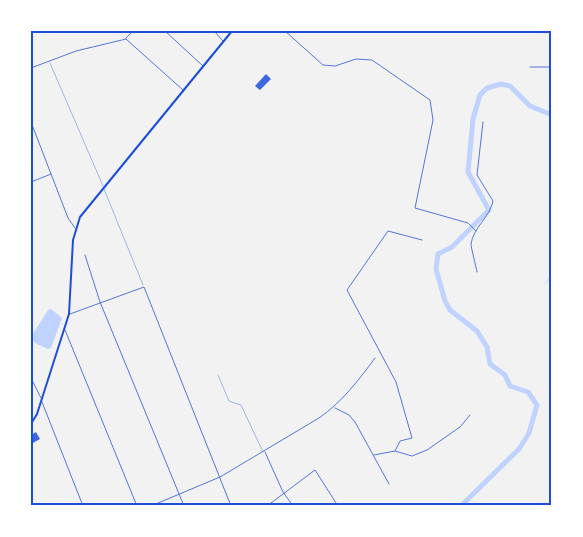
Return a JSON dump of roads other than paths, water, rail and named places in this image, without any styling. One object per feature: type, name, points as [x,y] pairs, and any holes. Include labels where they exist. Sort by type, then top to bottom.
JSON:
[{"type":"main road","points":[[31,424],[69,314],[75,228],[80,217],[232,31]]},
{"type":"street","points":[[31,68],[76,51],[126,39],[133,31]]},
{"type":"street","points":[[165,31],[204,66]]},
{"type":"street","points":[[214,31],[224,42]]},
{"type":"street","points":[[285,31],[323,65],[335,66],[356,59],[372,60],[430,100],[433,120],[415,208],[471,225],[476,231]]},
{"type":"street","points":[[126,39],[184,90]]},
{"type":"street","points":[[530,67],[552,67]]},
{"type":"street","points":[[31,122],[68,218],[75,228]]},
{"type":"street","points":[[477,272],[471,244],[476,231],[491,212],[493,201],[477,175],[483,122]]},
{"type":"street","points":[[31,182],[52,174]]},
{"type":"street","points":[[395,451],[400,441],[412,438],[400,393],[348,290],[388,231],[422,240]]},
{"type":"street","points":[[86,255],[100,302],[184,506]]},
{"type":"street","points":[[69,314],[144,287],[231,506]]},
{"type":"street","points":[[65,330],[137,506]]},
{"type":"street","points":[[151,506],[220,477],[334,408],[375,358]]},
{"type":"street","points":[[31,378],[83,506]]},
{"type":"street","points":[[334,408],[349,415],[355,422],[389,484]]},
{"type":"street","points":[[374,455],[395,451],[412,456],[428,450],[460,427],[470,415]]},
{"type":"street","points":[[264,452],[283,492],[292,506]]},
{"type":"street","points":[[267,506],[283,492],[315,470],[338,506]]},
{"type":"lane","points":[[49,61],[104,187],[144,287]]},
{"type":"lane","points":[[218,375],[229,401],[241,406],[264,452]]},
{"type":"water","points":[[51,309],[62,318],[51,348],[48,349],[35,343],[31,337],[48,310]]},
{"type":"waterway","points":[[461,506],[519,449],[529,433],[537,405],[528,392],[510,386],[505,375],[490,364],[487,347],[477,331],[450,310],[445,301],[436,269],[438,254],[452,247],[489,210],[468,172],[473,119],[480,95],[487,88],[501,84],[510,86],[530,106],[552,115]]},
{"type":"waterway","points":[[545,284],[552,274]]}]
